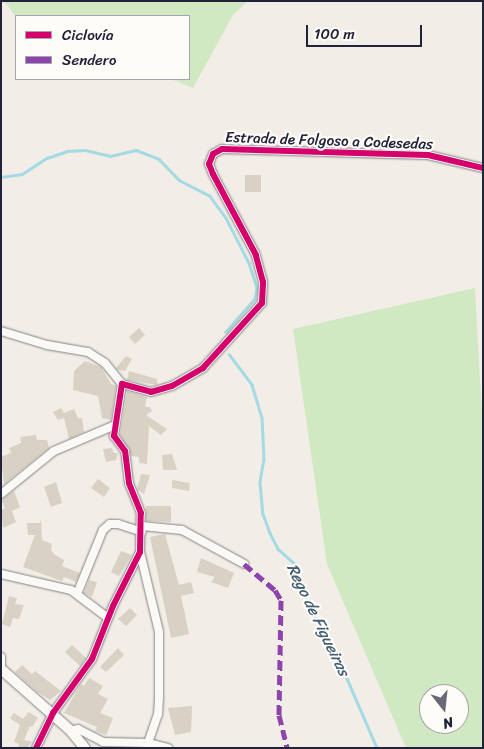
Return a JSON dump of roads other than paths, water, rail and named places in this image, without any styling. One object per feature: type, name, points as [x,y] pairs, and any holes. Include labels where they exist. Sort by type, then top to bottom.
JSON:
[{"type":"street","name":"Estrada de Folgoso a Codesedas","points":[[122,384],[151,392],[172,386],[203,368],[262,303],[263,282],[256,255],[209,164],[213,154],[222,148],[428,156],[483,168]]},
{"type":"street","points":[[1,331],[47,344],[88,352],[105,363],[122,384],[113,426],[114,436],[126,451],[129,483],[141,513],[140,552],[158,632],[159,706],[148,743]]},
{"type":"street","points":[[1,494],[54,451],[113,426]]},
{"type":"street","points":[[77,594],[103,530],[110,524],[142,529],[182,530],[244,564]]},
{"type":"street","points":[[36,748],[53,713],[92,659],[108,618],[140,552]]},
{"type":"street","points":[[1,574],[53,585],[77,594],[86,605],[108,618]]},
{"type":"street","points":[[1,657],[1,669],[53,713],[71,730],[85,748]]},
{"type":"street","points":[[71,730],[78,729],[113,746],[148,743],[168,748]]},
{"type":"waterway","name":"Rego de Figueiras","points":[[1,177],[22,174],[47,158],[67,151],[85,150],[110,156],[136,150],[159,159],[179,180],[210,196],[226,218],[249,263],[257,288],[255,299],[226,332]]},
{"type":"waterway","name":"Rego de Figueiras","points":[[229,354],[252,385],[262,418],[264,459],[260,482],[263,514],[270,533],[278,549],[294,563],[307,601],[339,660],[377,748]]}]
